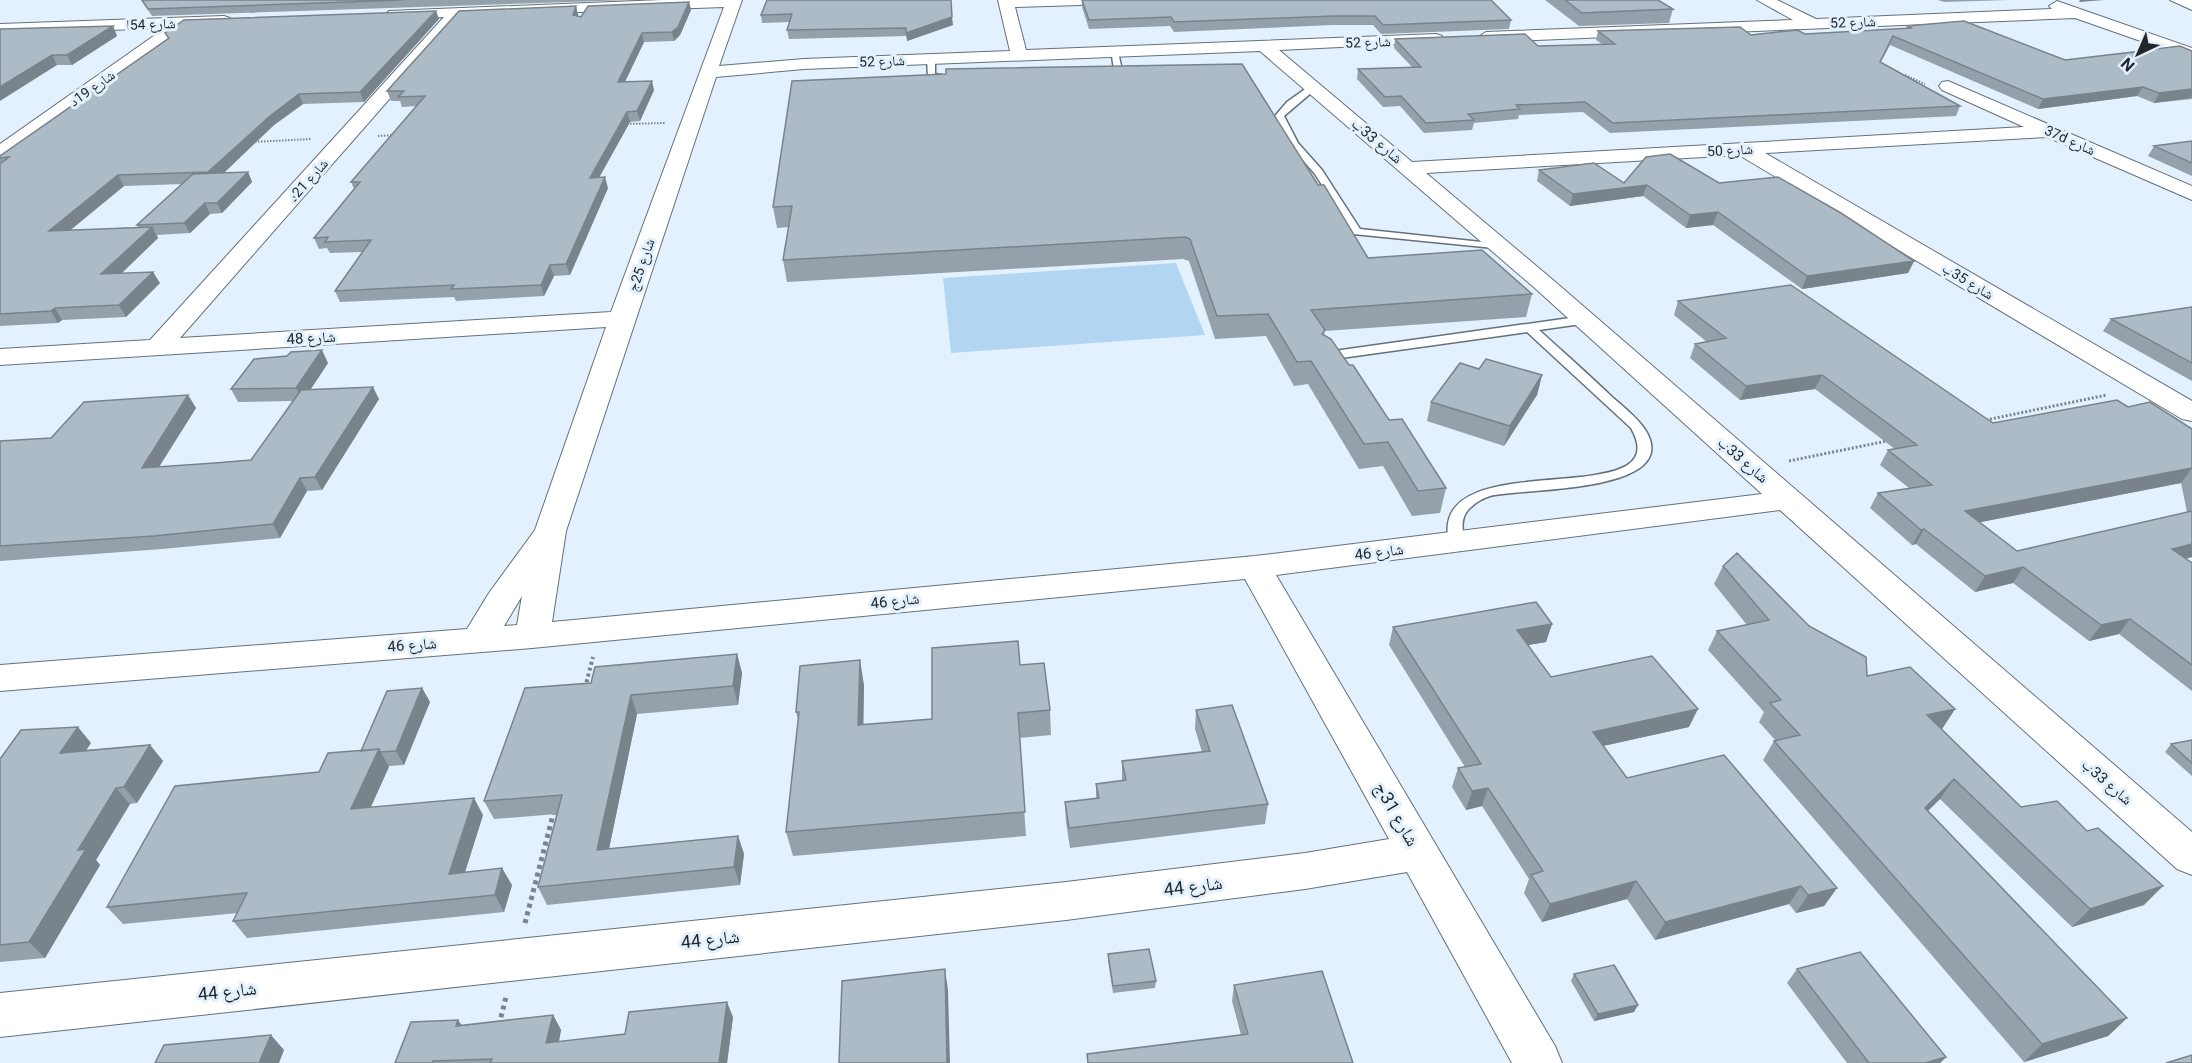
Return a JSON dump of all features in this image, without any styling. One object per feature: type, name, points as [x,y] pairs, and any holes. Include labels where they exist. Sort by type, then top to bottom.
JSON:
[{"type":"street","points":[[1018,56],[1007,1],[1081,0]]},
{"type":"street","points":[[1765,0],[1815,24]]},
{"type":"street","points":[[2040,0],[2192,54]]},
{"type":"street","points":[[2178,0],[2192,5]]},
{"type":"street","points":[[374,15],[586,11],[734,1]]},
{"type":"street","name":"شارع 25ج","points":[[532,636],[550,531],[621,319],[734,1]]},
{"type":"street","name":"شارع 21د","points":[[158,347],[457,12]]},
{"type":"street","name":"شارع 52","points":[[1288,56],[1460,38],[2075,13]]},
{"type":"street","name":"شارع 54ا","points":[[0,29],[244,20]]},
{"type":"street","name":"شارع 19د","points":[[0,153],[184,22]]},
{"type":"street","name":"شارع 52","points":[[710,69],[1264,46]]},
{"type":"street","name":"شارع 33ب","points":[[1264,46],[1288,56],[1314,87],[1584,320],[2192,857]]},
{"type":"street","name":"37d شارع","points":[[1950,87],[2192,195]]},
{"type":"street","name":"شارع 50","points":[[1409,168],[2051,131]]},
{"type":"street","name":"شارع 35ب","points":[[1743,149],[2192,413]]},
{"type":"street","name":"شارع 48","points":[[0,357],[621,319]]},
{"type":"street","name":"شارع 46","points":[[0,678],[600,630],[1254,567],[1788,500]]},
{"type":"street","name":"شارع 25ج","points":[[478,640],[513,583],[550,531]]},
{"type":"street","name":"شارع 31ج","points":[[1254,567],[1538,1063]]},
{"type":"street","name":"شارع 44","points":[[0,1015],[1165,889],[1419,852]]},
{"type":"lane","points":[[1095,74],[1122,71],[1114,52]]},
{"type":"lane","points":[[931,59],[930,75],[935,79]]},
{"type":"lane","points":[[924,81],[958,79]]},
{"type":"lane","points":[[1314,87],[1290,104],[1279,116],[1294,144],[1319,172],[1357,232],[1500,247]]},
{"type":"lane","points":[[1327,356],[1528,326],[1584,320]]},
{"type":"lane","points":[[1457,542],[1453,521],[1457,511],[1475,497],[1487,492],[1617,475],[1639,463],[1644,455],[1646,446],[1636,426],[1528,326]]},
{"type":"path","points":[[1899,73],[1926,84],[1950,87]]},
{"type":"path","points":[[1984,420],[2146,387]]},
{"type":"path","points":[[1753,469],[1892,440]]},
{"type":"path","points":[[583,698],[600,630]]},
{"type":"path","points":[[498,1029],[556,801]]},
{"type":"shaded area","points":[[1176,263],[1205,335],[951,353],[943,278]]},
{"type":"building","points":[[142,0],[403,0],[148,9]]},
{"type":"building","points":[[767,0],[951,0],[952,17],[906,33],[906,28],[787,30],[792,14],[761,15]]},
{"type":"building","points":[[1082,0],[1491,0],[1511,20],[1383,25],[1375,16],[1174,22],[1171,17],[1089,20]]},
{"type":"building","points":[[1565,0],[1658,0],[1673,9],[1582,13]]},
{"type":"building","points":[[689,2],[678,27],[672,32],[642,33],[618,82],[652,81],[637,111],[627,112],[590,178],[605,177],[566,264],[550,265],[541,285],[451,289],[454,285],[335,291],[371,240],[325,242],[328,237],[314,238],[360,182],[351,182],[425,96],[398,97],[404,91],[387,91],[459,11],[576,6],[573,15],[581,17],[588,6]]},
{"type":"building","points":[[436,11],[360,92],[299,94],[270,116],[208,172],[118,175],[49,231],[152,227],[101,274],[153,272],[119,305],[55,308],[51,311],[0,314],[0,164],[9,157],[0,158],[0,156],[169,38],[165,33],[184,20]]},
{"type":"building","points":[[1964,21],[2065,60],[2150,50],[2151,47],[2156,49],[2180,46],[2192,51],[2192,89],[2159,93],[2143,87],[2043,99],[1893,36],[1880,62],[1960,106],[1613,123],[1585,102],[1516,105],[1520,109],[1468,114],[1474,120],[1426,123],[1401,96],[1385,97],[1358,69],[1421,67],[1395,39],[1525,34],[1538,46],[1615,44],[1598,31],[1740,27],[1751,35],[1797,30],[1805,34],[1912,28],[1907,26]]},
{"type":"building","points":[[113,26],[67,55],[52,55],[0,87],[0,29]]},
{"type":"building","points":[[1242,64],[1318,185],[1324,185],[1368,258],[1482,250],[1532,294],[1311,310],[1325,330],[1322,334],[1331,339],[1349,365],[1353,365],[1389,420],[1402,419],[1446,488],[1418,491],[1388,442],[1364,444],[1311,361],[1297,362],[1268,314],[1217,316],[1190,239],[1185,237],[783,260],[792,206],[773,207],[792,81],[946,74],[946,69]]},
{"type":"building","points":[[2192,141],[2192,163],[2154,146]]},
{"type":"building","points":[[1670,154],[1719,183],[1778,177],[1841,213],[1914,261],[1807,276],[1718,212],[1690,215],[1647,185],[1573,194],[1539,170],[1594,163],[1624,183],[1646,157]]},
{"type":"building","points":[[248,172],[217,203],[205,203],[184,223],[137,225],[193,174]]},
{"type":"building","points":[[1791,285],[1993,423],[2117,400],[2128,407],[2150,402],[2192,429],[2192,468],[1965,511],[2017,551],[2192,511],[2192,544],[2172,549],[2192,563],[2192,665],[2130,619],[2101,625],[2023,567],[1985,576],[1924,529],[1921,530],[1878,493],[1932,485],[1888,450],[1917,445],[1822,375],[1746,386],[1695,344],[1726,338],[1678,301]]},
{"type":"building","points":[[2192,307],[2192,363],[2111,319]]},
{"type":"building","points":[[322,350],[296,388],[231,389],[254,359],[287,356],[291,352]]},
{"type":"building","points":[[1486,359],[1542,375],[1510,426],[1431,402],[1460,363],[1479,369]]},
{"type":"building","points":[[373,387],[315,477],[300,478],[273,524],[154,536],[0,546],[0,441],[51,438],[84,402],[188,395],[142,468],[251,460],[301,390]]},
{"type":"building","points":[[1737,553],[1809,626],[1866,657],[1867,676],[1910,667],[1955,709],[1927,715],[2021,807],[2057,801],[2087,831],[2098,828],[2163,886],[2090,909],[1954,779],[1925,808],[2127,1018],[2042,1044],[1774,741],[1800,735],[1770,703],[1781,700],[1717,631],[1769,620],[1723,566]]},
{"type":"building","points":[[1536,602],[1552,624],[1517,630],[1551,677],[1652,656],[1698,709],[1593,732],[1627,778],[1724,755],[1837,888],[1808,895],[1801,886],[1665,922],[1636,881],[1550,904],[1531,875],[1543,871],[1488,788],[1472,791],[1458,768],[1481,764],[1393,627]]},
{"type":"building","points":[[1018,641],[1020,665],[1044,663],[1050,710],[1018,713],[1025,812],[786,832],[799,712],[796,712],[800,666],[860,660],[858,725],[932,719],[932,648]]},
{"type":"building","points":[[737,654],[733,686],[631,695],[597,850],[738,836],[734,867],[538,887],[562,795],[484,801],[525,688],[591,683],[595,667]]},
{"type":"building","points":[[422,688],[396,751],[380,752],[379,749],[361,751],[387,691]]},
{"type":"building","points":[[1232,705],[1268,804],[1069,828],[1065,802],[1099,798],[1096,784],[1126,780],[1122,761],[1210,751],[1196,710]]},
{"type":"building","points":[[78,727],[60,753],[150,745],[124,787],[116,788],[78,850],[86,849],[29,942],[0,945],[0,759],[21,730]]},
{"type":"building","points":[[2192,740],[2192,763],[2171,744]]},
{"type":"building","points":[[379,749],[351,809],[474,798],[449,874],[502,868],[495,895],[233,921],[247,893],[107,907],[175,786],[319,772],[328,753]]},
{"type":"building","points":[[1149,949],[1156,981],[1113,986],[1108,954]]},
{"type":"building","points":[[1860,952],[1946,1057],[1925,1063],[1869,1063],[1797,969]]},
{"type":"building","points":[[1614,965],[1638,1005],[1598,1014],[1574,974]]},
{"type":"building","points":[[945,969],[947,1063],[839,1063],[842,981]]},
{"type":"building","points":[[1322,971],[1353,1063],[1088,1063],[1087,1054],[1248,1034],[1234,985]]},
{"type":"building","points":[[727,1002],[719,1063],[490,1063],[492,1059],[395,1063],[411,1022],[458,1020],[456,1026],[553,1015],[546,1043],[625,1034],[629,1012]]},
{"type":"building","points":[[271,1035],[259,1063],[155,1063],[164,1045]]},
{"type":"building","points":[[2192,1055],[2192,1063],[2166,1063]]}]
